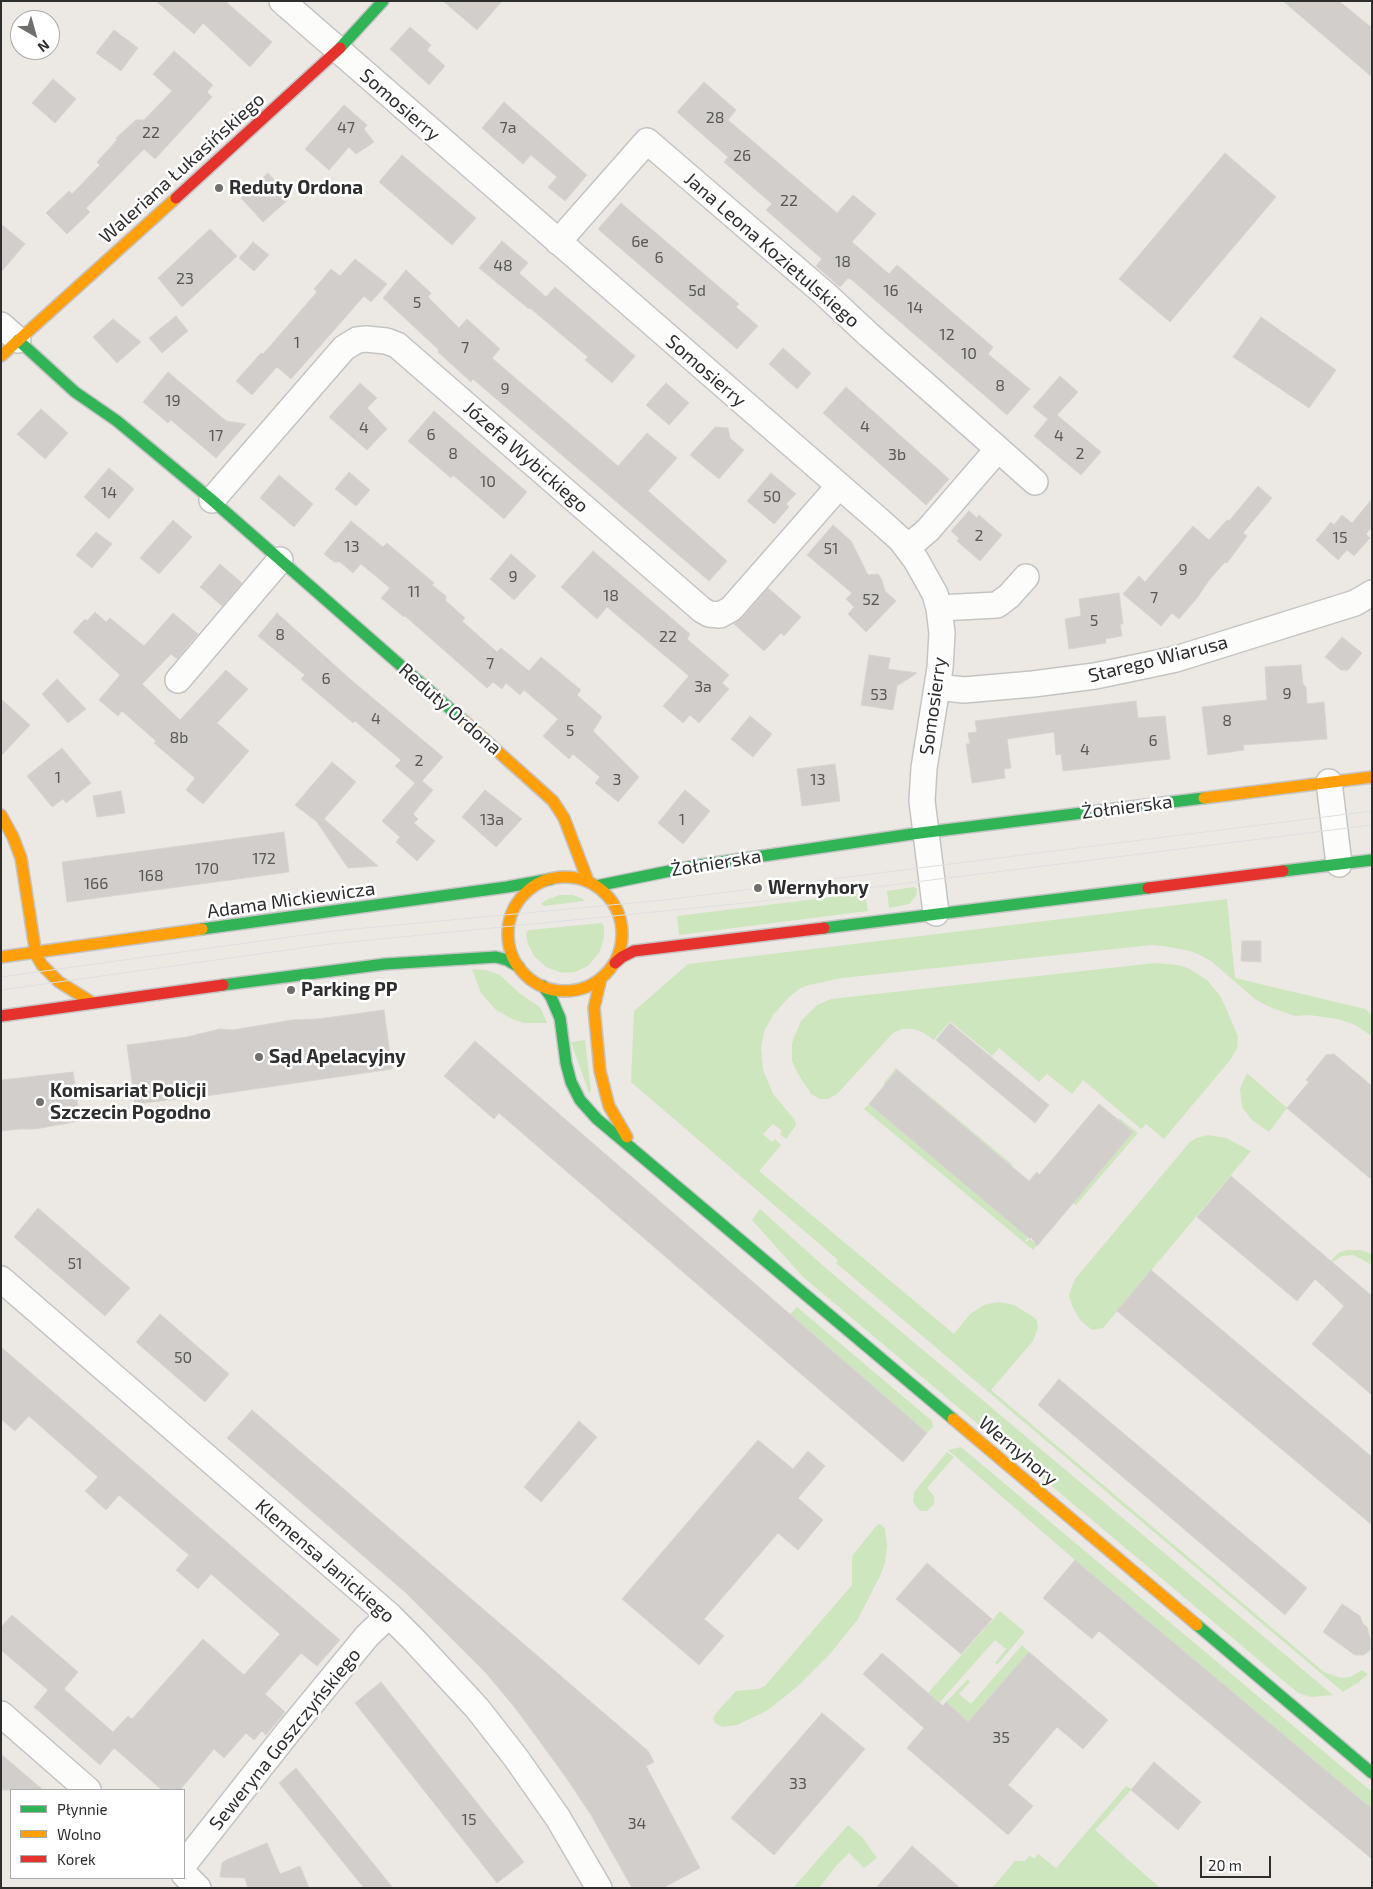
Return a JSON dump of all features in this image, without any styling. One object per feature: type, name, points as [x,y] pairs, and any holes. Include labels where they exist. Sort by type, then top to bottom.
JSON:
[{"type":"street","name":"Somosierry","points":[[282,1],[894,534],[907,548],[930,583],[939,608],[942,649],[922,783],[926,832]]},
{"type":"street","name":"Waleriana Łukasińskiego","points":[[7,340],[338,50],[383,1]]},
{"type":"street","name":"Jana Leona Kozietulskiego","points":[[558,242],[647,141],[825,294],[1036,482]]},
{"type":"street","name":"Józefa Wybickiego","points":[[212,500],[344,348],[357,340],[366,339],[386,341],[397,345],[702,610],[714,615],[720,615],[731,609],[839,486]]},
{"type":"street","name":"Reduty Ordona","points":[[7,340],[75,392],[117,421],[212,500],[546,793],[556,804],[567,823],[592,884]]},
{"type":"street","points":[[907,548],[928,530],[998,448]]},
{"type":"street","points":[[178,680],[280,560]]},
{"type":"street","points":[[939,608],[997,605],[1026,577]]},
{"type":"street","name":"Starego Wiarusa","points":[[937,687],[964,690],[1025,685],[1126,670],[1176,659],[1334,610],[1355,603],[1372,593]]},
{"type":"street","name":"Żołnierska","points":[[592,884],[694,866],[926,832],[1372,776]]},
{"type":"street","points":[[1329,782],[1339,864]]},
{"type":"street","points":[[1,815],[14,838],[21,858],[35,952],[42,965],[56,979],[93,1003]]},
{"type":"street","points":[[926,832],[936,914]]},
{"type":"street","points":[[1,1016],[385,964],[496,957],[519,967],[542,986],[557,990],[572,990],[588,986],[601,978],[614,963],[628,954],[638,951],[1372,860]]},
{"type":"street","points":[[519,967],[512,954],[509,927],[516,905],[526,893],[538,884],[551,879],[571,877],[592,884],[611,899],[618,912],[621,922],[622,943],[614,963]]},
{"type":"street","name":"Adama Mickiewicza","points":[[1,957],[507,888],[551,879]]},
{"type":"street","name":"Wernyhory","points":[[601,978],[596,996],[594,1016],[601,1080],[606,1098],[619,1125],[643,1156]]},
{"type":"street","name":"Wernyhory","points":[[542,986],[551,997],[558,1013],[568,1072],[578,1096],[596,1119],[643,1156],[1372,1773]]},
{"type":"street","name":"Klemensa Janickiego","points":[[1,1280],[389,1615],[451,1678],[516,1758],[558,1818],[599,1888]]},
{"type":"street","name":"Seweryna Goszczyńskiego","points":[[190,1880],[288,1732],[368,1636],[389,1615]]},
{"type":"street","points":[[1,1714],[87,1789]]},
{"type":"green space","points":[[914,887],[917,889],[916,896],[909,904],[889,908],[887,891]]},
{"type":"green space","points":[[865,893],[868,911],[679,935],[677,916]]},
{"type":"green space","points":[[559,895],[573,895],[584,901],[544,906],[541,904]]},
{"type":"green space","points":[[1227,899],[1235,978],[1365,1009],[1372,1015],[1372,1036],[1355,1025],[1338,1019],[1309,1015],[1295,1016],[1272,1008],[1256,1000],[1211,961],[1190,951],[1164,946],[1152,945],[842,978],[809,985],[801,988],[789,997],[774,1014],[765,1029],[761,1047],[763,1070],[773,1094],[795,1120],[796,1125],[786,1139],[780,1134],[782,1131],[773,1124],[763,1134],[772,1142],[775,1139],[781,1145],[759,1171],[954,1334],[970,1314],[984,1305],[992,1303],[999,1302],[1014,1305],[1037,1320],[1038,1328],[1033,1341],[991,1390],[1324,1672],[1341,1678],[1350,1677],[1362,1670],[1368,1674],[1343,1692],[836,1263],[838,1260],[631,1082],[634,1011],[688,964]]},
{"type":"green space","points":[[602,923],[604,938],[599,953],[588,966],[575,972],[562,973],[546,967],[534,956],[528,944],[526,934],[529,930]]},
{"type":"green space","points":[[1155,963],[1188,968],[1207,980],[1221,997],[1238,1036],[1237,1048],[1231,1059],[1164,1139],[1146,1124],[1141,1129],[1083,1080],[1072,1094],[1047,1074],[1039,1082],[999,1048],[992,1056],[950,1021],[934,1040],[922,1032],[913,1029],[902,1029],[893,1033],[837,1094],[828,1099],[820,1099],[811,1094],[792,1061],[792,1043],[801,1021],[817,1005],[831,999]]},
{"type":"green space","points":[[472,969],[486,970],[500,975],[519,993],[540,1007],[547,1023],[524,1023],[496,1010],[481,993]]},
{"type":"green space","points":[[585,1040],[591,1091],[589,1093],[571,1042]]},
{"type":"green space","points":[[896,1068],[1013,1165],[897,1070],[885,1085],[884,1083]]},
{"type":"green space","points":[[1247,1073],[1287,1108],[1269,1132],[1252,1120],[1242,1107],[1240,1089]]},
{"type":"green space","points":[[869,1104],[1028,1237],[1026,1242],[1030,1239],[1037,1245],[1033,1250],[864,1109]]},
{"type":"green space","points":[[1119,1118],[1138,1133],[1076,1205],[1073,1203],[1133,1132]]},
{"type":"green space","points":[[1208,1135],[1226,1138],[1251,1151],[1103,1328],[1092,1330],[1080,1320],[1072,1306],[1069,1295],[1075,1279],[1189,1143],[1196,1138]]},
{"type":"green space","points":[[760,1209],[828,1270],[1333,1695],[1311,1697],[1298,1693],[803,1277],[752,1220]]},
{"type":"green space","points":[[1347,1250],[1360,1250],[1372,1254],[1372,1265],[1353,1255],[1342,1256],[1333,1262],[1331,1261],[1338,1253]]},
{"type":"green space","points":[[797,1307],[932,1421],[933,1427],[927,1433],[790,1314]]},
{"type":"green space","points":[[961,1447],[1372,1792],[1372,1809],[1075,1560],[948,1450]]},
{"type":"green space","points":[[947,1452],[954,1457],[927,1488],[934,1496],[934,1504],[927,1511],[921,1511],[913,1502],[914,1492]]},
{"type":"green space","points":[[880,1524],[885,1528],[887,1546],[885,1563],[880,1576],[858,1619],[830,1654],[798,1686],[768,1710],[737,1725],[722,1727],[715,1723],[713,1718],[716,1713],[736,1691],[758,1689],[765,1686],[852,1585],[852,1556],[877,1525]]},
{"type":"green space","points":[[1000,1611],[1025,1632],[998,1664],[995,1663],[1006,1649],[995,1640],[939,1703],[928,1693]]},
{"type":"green space","points":[[1022,1645],[1029,1652],[967,1723],[946,1702],[968,1679],[970,1682],[959,1694],[971,1704]]},
{"type":"green space","points":[[1126,1786],[1132,1789],[1095,1830],[1160,1888],[992,1888],[1015,1861],[1025,1861],[1030,1855],[1034,1859],[1038,1854],[1056,1868]]},
{"type":"green space","points":[[848,1825],[862,1837],[877,1858],[864,1868],[849,1853],[819,1888],[793,1888]]},
{"type":"building","points":[[156,1],[225,1],[272,42],[250,67],[203,23],[194,34]]},
{"type":"building","points":[[443,1],[502,1],[477,30]]},
{"type":"building","points":[[1283,1],[1339,1],[1372,28],[1372,77]]},
{"type":"building","points":[[410,27],[431,45],[427,50],[445,66],[429,85],[390,49]]},
{"type":"building","points":[[114,30],[138,48],[121,71],[96,53]]},
{"type":"building","points":[[174,51],[213,85],[207,92],[212,97],[155,159],[144,149],[86,208],[90,212],[67,234],[46,213],[69,191],[72,194],[100,165],[97,162],[117,140],[116,138],[136,120],[144,120],[172,91],[153,74]]},
{"type":"building","points":[[53,79],[76,99],[55,123],[32,103]]},
{"type":"building","points":[[704,82],[736,110],[728,120],[837,213],[853,195],[876,214],[852,242],[889,274],[897,265],[993,347],[988,354],[1030,389],[1007,415],[852,280],[848,278],[840,287],[816,266],[822,259],[766,210],[772,204],[724,162],[728,157],[677,112]]},
{"type":"building","points":[[504,102],[587,175],[565,201],[548,187],[557,177],[531,155],[523,164],[482,128]]},
{"type":"building","points":[[344,105],[367,125],[364,129],[374,142],[356,154],[349,147],[329,170],[305,149]]},
{"type":"building","points":[[1225,153],[1276,197],[1170,322],[1119,279]]},
{"type":"building","points":[[402,155],[476,218],[452,245],[379,182]]},
{"type":"building","points":[[268,173],[290,198],[263,222],[241,198]]},
{"type":"building","points":[[621,203],[739,304],[736,307],[758,326],[737,349],[598,229]]},
{"type":"building","points":[[1,224],[25,244],[1,272]]},
{"type":"building","points":[[210,229],[237,256],[182,307],[158,278]]},
{"type":"building","points":[[502,241],[528,263],[519,273],[546,297],[555,287],[635,356],[612,383],[585,360],[588,357],[479,268]]},
{"type":"building","points":[[253,242],[269,255],[254,271],[239,258]]},
{"type":"building","points":[[355,259],[387,284],[371,302],[364,296],[291,379],[277,367],[252,395],[236,381],[261,353],[263,354],[317,292],[314,289],[331,269],[340,276]]},
{"type":"building","points":[[406,270],[431,293],[428,297],[459,328],[467,319],[500,349],[492,358],[618,466],[647,433],[677,458],[648,491],[727,561],[709,581],[473,379],[471,382],[383,298]]},
{"type":"building","points":[[176,316],[188,331],[162,353],[149,338]]},
{"type":"building","points":[[1261,317],[1336,370],[1309,408],[1233,357]]},
{"type":"building","points":[[113,319],[141,342],[117,363],[93,337]]},
{"type":"building","points":[[783,348],[811,373],[797,389],[769,364]]},
{"type":"building","points":[[168,372],[226,421],[246,424],[216,458],[171,420],[168,423],[143,402]]},
{"type":"building","points":[[1060,376],[1078,392],[1057,415],[1101,452],[1081,475],[1034,436],[1048,419],[1033,407]]},
{"type":"building","points":[[360,383],[377,398],[367,408],[387,429],[367,450],[329,417]]},
{"type":"building","points":[[666,383],[689,403],[669,425],[646,405]]},
{"type":"building","points":[[846,387],[949,479],[926,505],[823,413]]},
{"type":"building","points":[[41,409],[68,433],[45,459],[17,434]]},
{"type":"building","points":[[434,411],[527,492],[504,519],[453,475],[451,478],[408,441]]},
{"type":"building","points":[[715,427],[728,428],[730,438],[744,450],[719,479],[690,455]]},
{"type":"building","points":[[109,468],[134,489],[109,519],[84,497]]},
{"type":"building","points":[[349,472],[370,490],[356,506],[335,489]]},
{"type":"building","points":[[771,473],[796,494],[786,504],[789,507],[774,524],[747,501]]},
{"type":"building","points":[[279,475],[313,504],[294,527],[260,498]]},
{"type":"building","points":[[1258,486],[1272,498],[1243,533],[1247,536],[1227,563],[1225,562],[1210,579],[1179,619],[1172,613],[1161,626],[1123,594],[1139,576],[1145,582],[1193,526],[1209,540],[1227,520],[1229,521]]},
{"type":"building","points":[[1372,499],[1372,527],[1366,534],[1370,538],[1354,556],[1347,550],[1338,560],[1316,540],[1331,522],[1334,525],[1342,515],[1352,523]]},
{"type":"building","points":[[969,511],[977,518],[979,515],[1002,535],[980,561],[957,541],[959,538],[951,531]]},
{"type":"building","points":[[173,520],[192,537],[159,574],[140,558]]},
{"type":"building","points":[[351,521],[383,547],[387,543],[434,583],[432,585],[446,596],[446,601],[465,618],[462,621],[497,652],[501,648],[529,671],[541,657],[581,690],[577,695],[602,717],[593,731],[639,777],[618,802],[595,783],[600,777],[573,754],[569,759],[543,736],[558,719],[524,690],[520,695],[506,683],[502,689],[493,682],[487,688],[405,616],[381,598],[390,588],[361,564],[353,573],[340,562],[334,562],[324,554]]},
{"type":"building","points":[[833,525],[851,541],[868,575],[878,574],[885,591],[896,601],[866,632],[848,614],[854,607],[846,599],[852,593],[807,555]]},
{"type":"building","points":[[96,532],[112,544],[92,568],[76,555]]},
{"type":"building","points":[[593,551],[690,634],[687,639],[729,675],[722,683],[729,689],[699,723],[690,715],[683,723],[663,706],[689,676],[607,607],[597,619],[561,587]]},
{"type":"building","points":[[511,554],[536,576],[514,600],[490,579]]},
{"type":"building","points":[[220,564],[242,583],[222,606],[200,587]]},
{"type":"building","points":[[768,588],[801,617],[784,636],[781,633],[764,651],[734,624],[742,618]]},
{"type":"building","points":[[1119,593],[1123,624],[1120,624],[1122,636],[1105,639],[1106,643],[1069,649],[1065,619],[1081,616],[1079,599]]},
{"type":"building","points":[[95,612],[106,622],[110,618],[144,646],[173,613],[198,634],[177,659],[171,654],[142,684],[180,720],[226,670],[248,689],[217,723],[249,751],[203,804],[186,790],[195,778],[154,743],[156,741],[122,711],[118,716],[99,700],[120,675],[73,632],[85,619],[87,621]]},
{"type":"building","points":[[277,613],[350,679],[443,757],[422,781],[433,790],[413,814],[418,819],[414,823],[435,841],[417,861],[396,842],[400,837],[382,821],[415,783],[395,766],[401,760],[301,679],[305,675],[258,636]]},
{"type":"building","points":[[1342,637],[1362,653],[1348,670],[1341,670],[1325,657]]},
{"type":"building","points":[[869,655],[890,658],[888,669],[917,673],[897,686],[893,710],[861,705]]},
{"type":"building","points":[[1301,665],[1303,684],[1306,687],[1307,704],[1324,702],[1327,739],[1243,745],[1244,750],[1208,755],[1202,707],[1267,700],[1265,667]]},
{"type":"building","points":[[57,679],[86,709],[68,723],[42,694]]},
{"type":"building","points":[[1,699],[30,725],[1,756]]},
{"type":"building","points":[[1136,701],[1138,718],[1165,716],[1170,759],[1063,771],[1061,754],[1056,755],[1054,732],[1007,739],[1011,768],[1004,769],[1005,778],[972,783],[966,744],[970,744],[968,733],[977,732],[975,721]]},
{"type":"building","points":[[750,716],[772,734],[753,757],[731,739]]},
{"type":"building","points":[[62,748],[91,783],[66,803],[63,799],[52,807],[27,776]]},
{"type":"building","points":[[332,762],[356,782],[324,819],[378,866],[348,868],[317,822],[295,805]]},
{"type":"building","points":[[835,764],[840,801],[802,806],[797,769]]},
{"type":"building","points":[[485,790],[522,819],[496,847],[462,817]]},
{"type":"building","points":[[685,790],[710,811],[683,844],[658,823]]},
{"type":"building","points":[[121,791],[125,813],[97,817],[93,796]]},
{"type":"building","points":[[284,832],[289,872],[67,902],[62,862]]},
{"type":"building","points":[[1242,941],[1261,941],[1261,962],[1241,961]]},
{"type":"building","name":"Sąd Apelacyjny","points":[[384,1010],[392,1069],[213,1095],[135,1104],[127,1045],[187,1037],[220,1029],[233,1030],[292,1020],[318,1019]]},
{"type":"building","points":[[950,1023],[1049,1105],[1035,1123],[936,1040]]},
{"type":"building","points":[[475,1041],[927,1433],[903,1462],[499,1113],[494,1119],[444,1076]]},
{"type":"building","points":[[1334,1054],[1372,1086],[1372,1180],[1287,1108],[1309,1082],[1306,1080],[1326,1055]]},
{"type":"building","points":[[897,1070],[1029,1181],[1037,1172],[1039,1175],[1099,1104],[1133,1132],[1037,1246],[1031,1237],[1030,1239],[869,1104]]},
{"type":"building","name":"Komisariat Policji Szczecin Pogodno","points":[[73,1072],[80,1121],[35,1129],[1,1131],[1,1080]]},
{"type":"building","points":[[1231,1176],[1372,1296],[1372,1395],[1312,1344],[1344,1306],[1315,1279],[1297,1301],[1197,1217]]},
{"type":"building","points":[[38,1208],[130,1288],[105,1316],[14,1237]]},
{"type":"building","points":[[1151,1270],[1372,1457],[1372,1525],[1117,1311]]},
{"type":"building","points":[[160,1314],[229,1374],[205,1402],[136,1342]]},
{"type":"building","points":[[1,1347],[340,1640],[317,1666],[301,1653],[265,1694],[285,1712],[266,1735],[262,1731],[254,1740],[246,1733],[224,1758],[214,1749],[181,1789],[161,1789],[114,1748],[100,1765],[34,1707],[48,1690],[1,1650],[1,1627],[12,1615],[78,1672],[64,1689],[113,1732],[128,1716],[132,1719],[203,1639],[244,1675],[280,1634],[211,1574],[198,1589],[176,1570],[189,1555],[119,1495],[106,1510],[85,1491],[98,1477],[29,1416],[15,1431],[1,1419]]},
{"type":"building","points":[[1059,1379],[1307,1588],[1285,1615],[1038,1405]]},
{"type":"building","points":[[252,1410],[648,1751],[654,1762],[646,1766],[700,1868],[663,1888],[632,1888],[591,1815],[565,1776],[516,1709],[486,1673],[406,1593],[227,1438]]},
{"type":"building","points":[[579,1421],[597,1437],[541,1502],[524,1487]]},
{"type":"building","points":[[758,1440],[793,1469],[808,1451],[825,1466],[798,1498],[823,1520],[798,1550],[778,1533],[704,1619],[724,1636],[699,1665],[622,1599]]},
{"type":"building","points":[[1075,1560],[1372,1809],[1372,1859],[1099,1631],[1092,1639],[1043,1598]]},
{"type":"building","points":[[927,1563],[992,1619],[961,1654],[896,1599]]},
{"type":"building","points":[[1342,1604],[1360,1616],[1363,1624],[1367,1627],[1371,1642],[1370,1650],[1364,1655],[1355,1655],[1323,1632]]},
{"type":"building","points":[[1029,1652],[1108,1720],[1083,1749],[1057,1727],[1008,1785],[1033,1806],[1008,1835],[907,1748],[924,1728],[863,1674],[882,1653],[943,1706],[946,1702],[968,1722]]},
{"type":"building","points":[[381,1682],[524,1862],[497,1883],[355,1703]]},
{"type":"building","points":[[822,1713],[865,1749],[774,1855],[731,1818]]},
{"type":"building","points":[[1,1754],[42,1789],[10,1789],[1,1790]]},
{"type":"building","points":[[1154,1762],[1201,1802],[1178,1830],[1131,1790]]},
{"type":"building","points":[[296,1768],[393,1888],[364,1888],[279,1783]]},
{"type":"building","points":[[267,1843],[280,1874],[300,1866],[309,1888],[248,1888],[245,1878],[220,1877],[222,1863],[226,1860]]},
{"type":"building","points":[[912,1846],[960,1888],[876,1888]]},
{"type":"tram line","points":[[1,977],[333,931],[664,900],[1372,811]]},
{"type":"tram line","points":[[1,990],[330,944],[755,902],[1372,825]]},
{"type":"traffic: fast","points":[[340,48],[383,1]]},
{"type":"traffic: fast","points":[[18,340],[75,392],[117,421],[212,500],[464,721]]},
{"type":"traffic: fast","points":[[596,886],[694,866],[912,834],[1204,798]]},
{"type":"traffic: fast","points":[[1283,871],[1372,860]]},
{"type":"traffic: fast","points":[[202,929],[507,887],[551,879]]},
{"type":"traffic: fast","points":[[824,928],[1148,888]]},
{"type":"traffic: fast","points":[[223,985],[385,964],[496,957],[507,960],[519,967]]},
{"type":"traffic: fast","points":[[543,986],[551,997],[560,1018],[566,1063],[571,1082],[580,1100],[597,1119],[953,1419]]},
{"type":"traffic: fast","points":[[1197,1625],[1372,1773]]},
{"type":"traffic: slow","points":[[1,356],[176,198]]},
{"type":"traffic: slow","points":[[464,721],[553,801],[564,818],[588,881]]},
{"type":"traffic: slow","points":[[1204,798],[1372,777]]},
{"type":"traffic: slow","points":[[1,815],[13,837],[21,858],[36,955],[42,965],[59,982],[93,1003]]},
{"type":"traffic: slow","points":[[565,877],[587,881],[605,894],[618,912],[622,934],[618,956],[605,974],[587,987],[565,991],[543,987],[525,974],[512,956],[508,934],[512,912],[525,894],[543,881],[565,877]]},
{"type":"traffic: slow","points":[[1,957],[202,929]]},
{"type":"traffic: slow","points":[[601,978],[594,1008],[600,1071],[609,1106],[627,1137]]},
{"type":"traffic: slow","points":[[953,1419],[1197,1625]]},
{"type":"traffic: jam","points":[[176,198],[340,48]]},
{"type":"traffic: jam","points":[[1148,888],[1283,871]]},
{"type":"traffic: jam","points":[[615,963],[634,951],[824,928]]},
{"type":"traffic: jam","points":[[1,1016],[223,985]]},
{"type":"place","name":"Reduty Ordona","points":[[219,188]]},
{"type":"place","name":"Wernyhory","points":[[758,888]]},
{"type":"place","name":"Parking PP","points":[[291,990]]},
{"type":"place","name":"Sąd Apelacyjny","points":[[259,1057]]},
{"type":"place","name":"Komisariat Policji Szczecin Pogodno","points":[[40,1102]]}]
